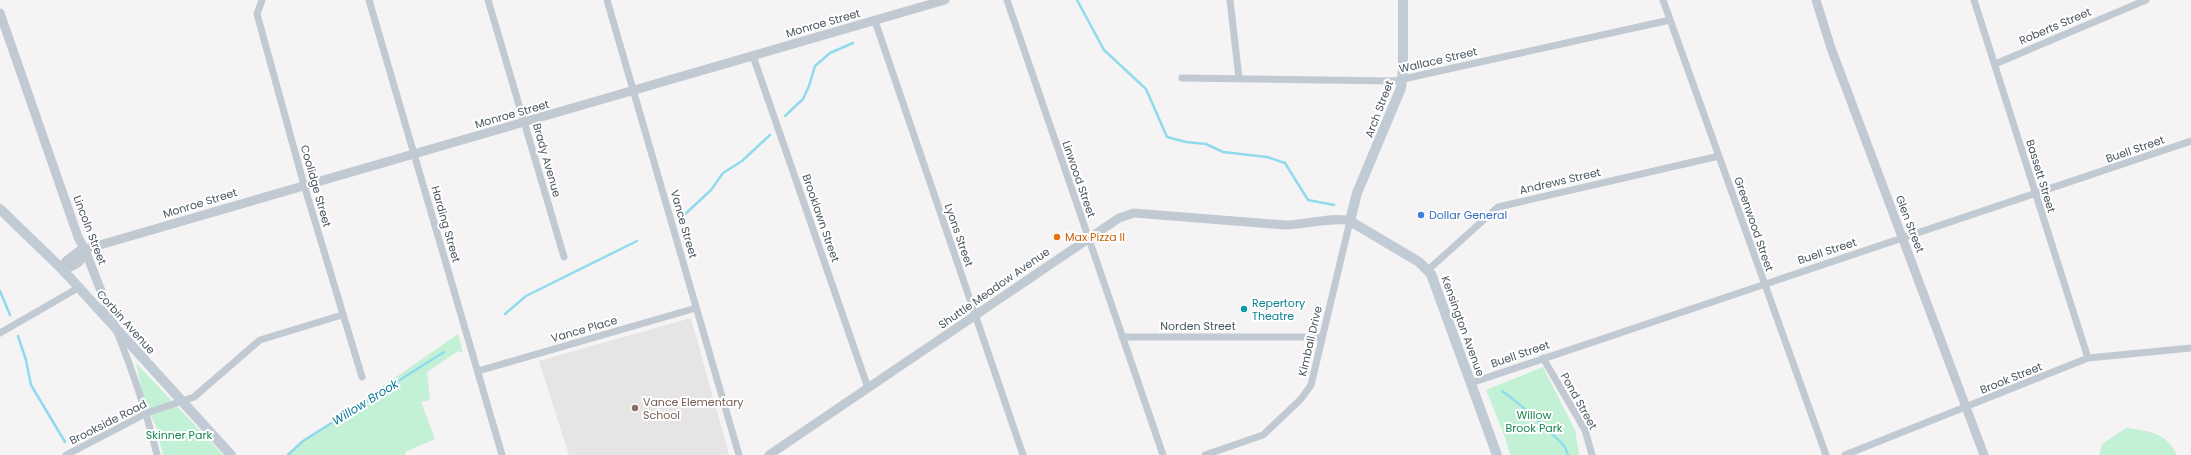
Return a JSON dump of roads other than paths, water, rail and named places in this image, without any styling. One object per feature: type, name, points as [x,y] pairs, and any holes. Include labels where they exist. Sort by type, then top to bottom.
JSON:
[{"type":"main road","name":"Arch Street","points":[[1350,221],[1356,198],[1400,91],[1403,80],[1403,0]]},
{"type":"main road","name":"Corbin Avenue","points":[[0,209],[62,269],[231,455]]},
{"type":"main road","name":"Kensington Avenue","points":[[1350,221],[1414,259],[1428,270],[1435,283],[1497,455]]},
{"type":"street","name":"Coolidge Street","points":[[262,0],[257,14],[304,185],[342,316],[362,377]]},
{"type":"street","name":"Harding Street","points":[[369,0],[502,455]]},
{"type":"street","name":"Brady Avenue","points":[[488,0],[564,257]]},
{"type":"street","name":"Vance Street","points":[[607,0],[739,455]]},
{"type":"street","name":"Monroe Street","points":[[85,250],[304,185],[525,123],[945,0]]},
{"type":"street","name":"Linwood Street","points":[[1007,0],[1122,337],[1164,455]]},
{"type":"street","points":[[1230,0],[1239,78]]},
{"type":"street","name":"Greenwood Street","points":[[1663,0],[1763,283],[1826,455]]},
{"type":"street","name":"Glen Street","points":[[1816,0],[1831,48],[1984,455]]},
{"type":"street","name":"Bassett Street","points":[[1974,0],[2088,358]]},
{"type":"street","name":"Roberts Street","points":[[1994,64],[2146,0]]},
{"type":"street","name":"Lincoln Street","points":[[0,13],[78,237],[85,250],[132,370],[140,399],[147,413],[157,455]]},
{"type":"street","name":"Wallace Street","points":[[1182,78],[1389,82],[1670,20]]},
{"type":"street","name":"Lyons Street","points":[[875,21],[1023,455]]},
{"type":"street","name":"Brooklawn Street","points":[[753,56],[868,388]]},
{"type":"street","name":"Buell Street","points":[[1471,383],[1763,283],[2035,195],[2191,141]]},
{"type":"street","name":"Andrews Street","points":[[1428,270],[1498,207],[1719,156]]},
{"type":"street","name":"Shuttle Meadow Avenue","points":[[770,455],[1119,218],[1134,213],[1285,225],[1307,224],[1338,219],[1350,221]]},
{"type":"street","name":"Kimball Drive","points":[[1205,455],[1263,435],[1301,399],[1311,385],[1350,221]]},
{"type":"street","points":[[62,269],[77,264],[82,259],[85,250]]},
{"type":"street","points":[[0,333],[78,288]]},
{"type":"street","name":"Vance Place","points":[[478,371],[696,308]]},
{"type":"street","name":"Brookside Road","points":[[66,455],[147,413],[182,401],[200,392],[260,340],[342,316]]},
{"type":"street","name":"Norden Street","points":[[1122,337],[1322,337]]},
{"type":"street","name":"Brook Street","points":[[1845,455],[2088,358],[2191,348]]},
{"type":"street","name":"Pond Street","points":[[1543,358],[1582,424],[1592,455]]},
{"type":"waterway","name":"Willow Brook","points":[[1077,0],[1104,50],[1146,89],[1167,137],[1186,142],[1206,144],[1223,152],[1267,157],[1285,163],[1308,200],[1334,205]]},
{"type":"waterway","name":"Willow Brook","points":[[785,116],[803,99],[815,66],[830,53],[853,43]]},
{"type":"waterway","name":"Willow Brook","points":[[682,217],[711,190],[723,173],[742,161],[770,135]]},
{"type":"waterway","name":"Willow Brook","points":[[505,314],[526,296],[637,241]]},
{"type":"waterway","points":[[0,291],[10,315]]},
{"type":"waterway","points":[[18,336],[26,360],[31,385],[65,442]]},
{"type":"waterway","name":"Willow Brook","points":[[288,455],[303,441],[444,352]]},
{"type":"waterway","name":"Willow Brook","points":[[1502,391],[1524,408],[1559,440],[1567,450],[1568,455]]},
{"type":"place","name":"Dollar General","points":[[1421,215]]},
{"type":"place","name":"Max Pizza II","points":[[1057,237]]},
{"type":"place","name":"Repertory Theatre","points":[[1244,309]]},
{"type":"place","name":"Vance Elementary School","points":[[635,408]]},
{"type":"park label","name":"Willow Brook Park","points":[[1534,421]]},
{"type":"park label","name":"Skinner Park","points":[[179,435]]}]
